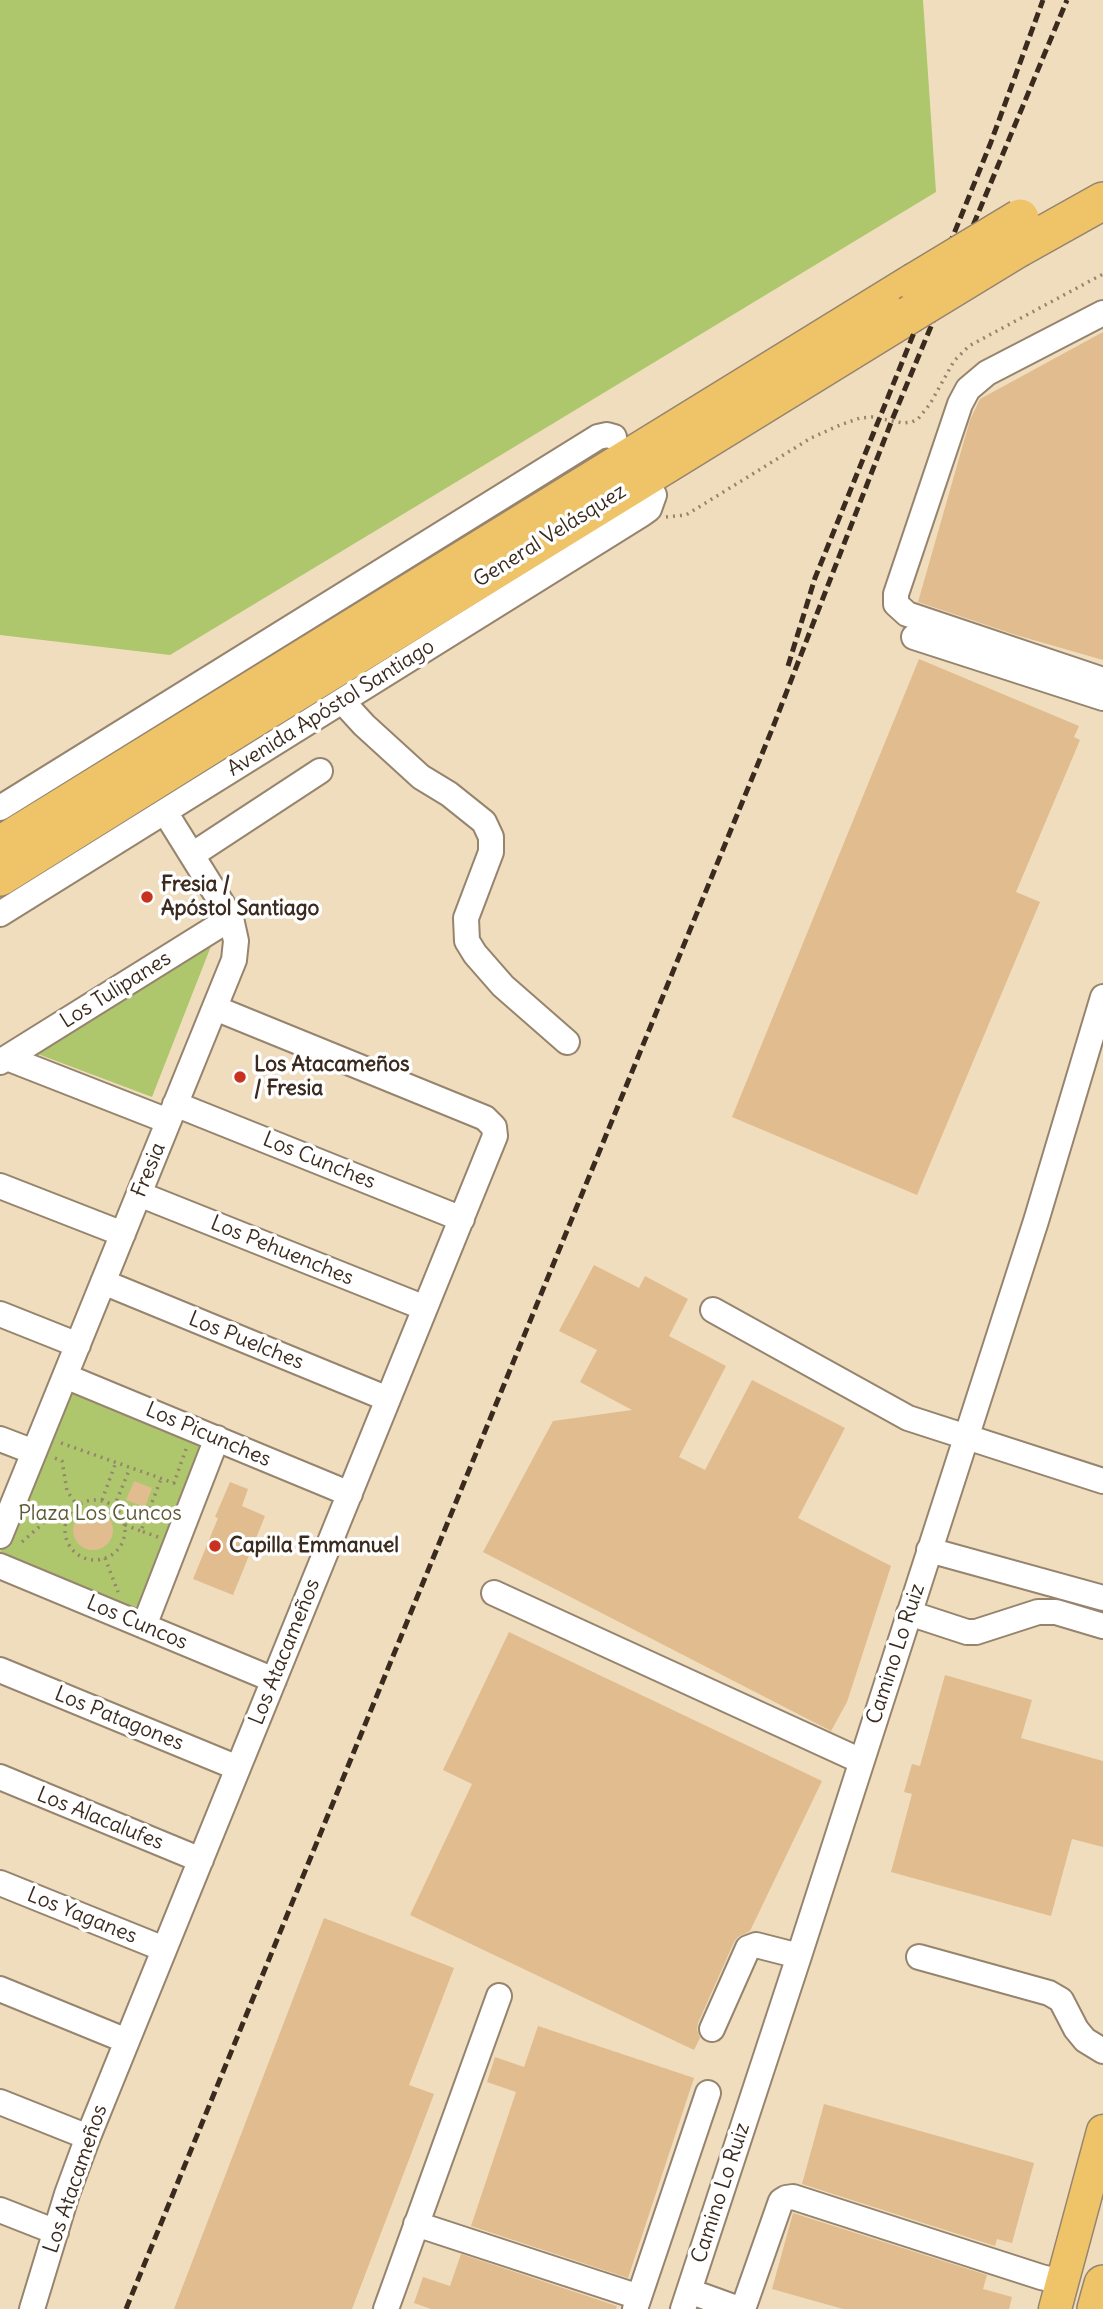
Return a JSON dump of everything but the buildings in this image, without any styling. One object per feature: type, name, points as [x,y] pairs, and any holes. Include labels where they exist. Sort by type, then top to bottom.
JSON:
[{"type":"highway","name":"General Velásquez","points":[[0,845],[912,299],[1020,233],[1103,175]]},
{"type":"highway","name":"General Velásquez","points":[[1020,233],[1103,201]]},
{"type":"highway","name":"General Velásquez","points":[[0,877],[912,299]]},
{"type":"highway","points":[[1096,2309],[1103,2284]]},
{"type":"main road","points":[[1059,2295],[1103,2131]]},
{"type":"street","points":[[1103,313],[987,373],[968,389],[960,404],[896,594],[896,604],[907,614],[1103,680]]},
{"type":"street","points":[[0,808],[598,437],[614,437]]},
{"type":"street","name":"Avenida Apóstol Santiago","points":[[0,914],[342,701],[651,502]]},
{"type":"street","points":[[914,637],[1103,698]]},
{"type":"street","points":[[342,701],[382,743],[421,777],[484,822],[491,836],[491,852],[466,918],[467,941],[503,986],[567,1042]]},
{"type":"street","points":[[192,855],[320,771]]},
{"type":"street","name":"Fresia","points":[[5,1550],[44,1449],[65,1376],[234,960],[236,941],[231,918],[165,811]]},
{"type":"street","name":"Los Tulipanes","points":[[3,1060],[231,918]]},
{"type":"street","name":"Camino Lo Ruiz","points":[[686,2300],[1036,1221],[1103,997]]},
{"type":"street","name":"Los Atacameños","points":[[33,2309],[74,2172],[495,1136],[491,1122],[215,1007]]},
{"type":"street","name":"Los Cunches","points":[[3,1060],[172,1113],[462,1219]]},
{"type":"street","points":[[0,1186],[122,1234]]},
{"type":"street","name":"Los Pehuenches","points":[[139,1194],[425,1308]]},
{"type":"street","name":"Los Puelches","points":[[103,1282],[388,1399]]},
{"type":"street","points":[[713,1311],[908,1418],[1103,1481]]},
{"type":"street","points":[[0,1314],[78,1345]]},
{"type":"street","name":"Los Picunches","points":[[65,1376],[350,1494]]},
{"type":"street","points":[[144,1626],[217,1438]]},
{"type":"street","points":[[0,1439],[44,1449]]},
{"type":"street","name":"Los Cuncos","points":[[5,1550],[144,1626],[274,1680]]},
{"type":"street","points":[[929,1550],[1103,1598]]},
{"type":"street","points":[[494,1593],[862,1761]]},
{"type":"street","points":[[908,1613],[967,1632],[976,1632],[1038,1612],[1056,1612],[1103,1626]]},
{"type":"street","name":"Los Patagones","points":[[0,1670],[238,1768]]},
{"type":"street","name":"Los Alacalufes","points":[[0,1777],[201,1860]]},
{"type":"street","name":"Los Yaganes","points":[[0,1883],[164,1949]]},
{"type":"street","points":[[712,2029],[748,1948],[756,1945],[799,1956]]},
{"type":"street","points":[[919,1957],[1049,1993],[1061,2000],[1076,2029],[1085,2039],[1103,2051]]},
{"type":"street","points":[[0,1989],[127,2041]]},
{"type":"street","points":[[386,2309],[499,1996]]},
{"type":"street","points":[[416,2224],[637,2303],[708,2093]]},
{"type":"street","points":[[0,2102],[88,2137]]},
{"type":"street","points":[[686,2300],[741,2309],[781,2201],[793,2197],[1041,2277],[1059,2295]]},
{"type":"street","points":[[0,2210],[55,2232]]},
{"type":"path","points":[[651,502],[664,517],[686,515],[811,438],[851,421],[880,417],[903,424],[918,419],[930,404],[954,361],[969,346],[1103,274]]},
{"type":"path","points":[[44,1449],[116,1462],[174,1483],[193,1429]]},
{"type":"path","points":[[44,1449],[62,1461],[67,1491],[77,1506]]},
{"type":"path","points":[[102,1500],[116,1462]]},
{"type":"path","points":[[114,1507],[130,1468]]},
{"type":"path","points":[[141,1531],[161,1479]]},
{"type":"path","points":[[91,1500],[102,1500],[114,1507],[123,1518],[124,1537],[120,1546],[106,1558],[86,1558],[77,1554],[70,1546],[65,1527],[68,1517],[77,1506],[91,1500]]},
{"type":"path","points":[[5,1550],[56,1512],[68,1517]]},
{"type":"path","points":[[125,1525],[177,1544]]},
{"type":"path","points":[[106,1558],[119,1595]]},
{"type":"green space","points":[[0,0],[923,0],[936,192],[170,655],[0,635]]},
{"type":"green space","points":[[213,941],[152,1097],[35,1053]]},
{"type":"green space","name":"Plaza Los Cuncos","points":[[70,1383],[211,1442],[143,1620],[0,1560],[0,1552]]},
{"type":"railway","points":[[788,666],[815,578],[991,142],[1043,0]]},
{"type":"railway","points":[[126,2309],[773,727],[892,420],[1067,0]]},
{"type":"place","name":"Fresia / Apóstol Santiago","points":[[147,897]]},
{"type":"place","name":"Los Atacameños / Fresia","points":[[240,1077]]},
{"type":"place","name":"Capilla Emmanuel","points":[[215,1546]]}]
